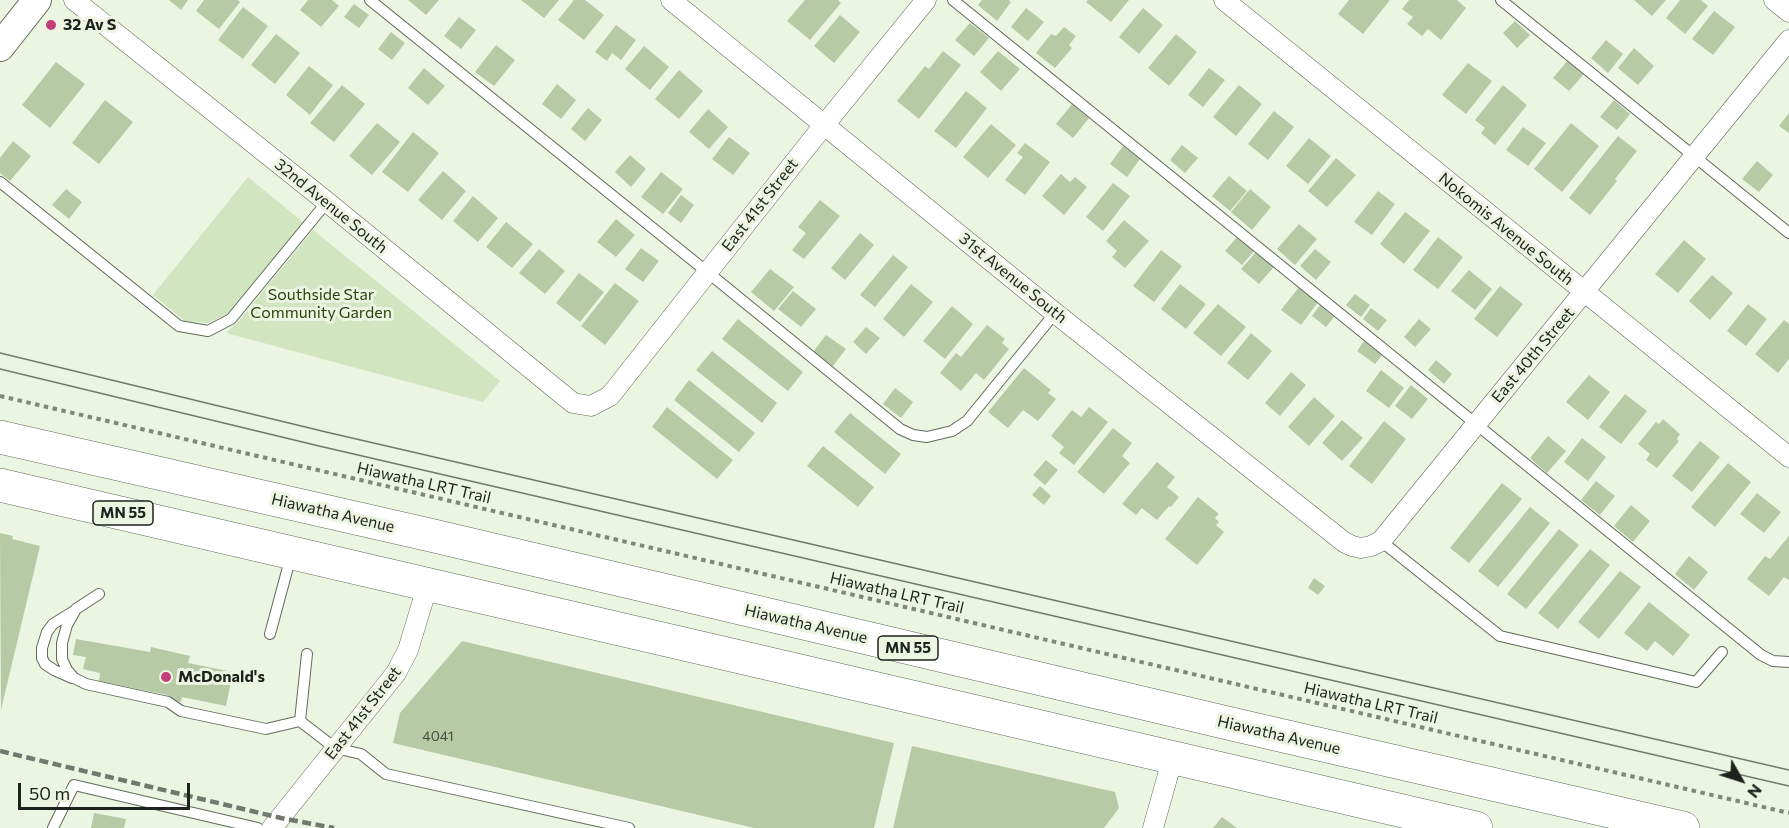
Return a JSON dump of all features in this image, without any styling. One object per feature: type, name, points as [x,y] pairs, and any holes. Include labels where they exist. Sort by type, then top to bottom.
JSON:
[{"type":"highway","name":"Hiawatha Avenue","points":[[0,437],[419,532],[1683,828]]},
{"type":"highway","name":"MN 55","points":[[0,485],[1476,828]]},
{"type":"street","points":[[0,47],[37,0]]},
{"type":"street","name":"32nd Avenue South","points":[[74,0],[327,202],[573,403],[591,406]]},
{"type":"street","name":"31st Avenue South","points":[[671,0],[1055,313],[1344,542],[1361,548],[1381,541]]},
{"type":"street","name":"East 41st Street","points":[[591,406],[610,396],[926,0]]},
{"type":"street","name":"Nokomis Avenue South","points":[[1224,0],[1789,457]]},
{"type":"street","points":[[1774,0],[1789,12]]},
{"type":"street","name":"East 40th Street","points":[[1381,541],[1789,40]]},
{"type":"street","name":"East 41st Street","points":[[272,828],[396,673],[408,650],[428,584]]},
{"type":"street","points":[[1153,828],[1173,758]]},
{"type":"lane","points":[[370,0],[900,429],[913,435],[927,437],[952,431],[967,422],[1055,313]]},
{"type":"lane","points":[[953,0],[1477,423],[1761,656],[1773,661],[1789,662]]},
{"type":"lane","points":[[1501,0],[1789,233]]},
{"type":"lane","points":[[0,182],[179,326],[208,331],[231,320],[327,202]]},
{"type":"lane","points":[[1381,541],[1500,636],[1696,682],[1722,652]]},
{"type":"lane","points":[[270,634],[292,553]]},
{"type":"lane","points":[[99,594],[53,624],[47,632],[42,648],[42,658],[45,664],[86,684],[168,702],[182,711],[266,729],[300,721]]},
{"type":"lane","points":[[74,678],[62,659],[62,643],[67,626],[76,609]]},
{"type":"lane","points":[[300,721],[307,654]]},
{"type":"lane","points":[[300,721],[335,748],[361,754],[386,774],[629,828]]},
{"type":"lane","points":[[53,828],[75,785],[258,828]]},
{"type":"path","name":"Hiawatha LRT Trail","points":[[0,396],[1789,813]]},
{"type":"green space","name":"Southside Star Community Garden","points":[[248,177],[304,223],[229,313],[208,323],[185,321],[153,295]]},
{"type":"green space","name":"Southside Star Community Garden","points":[[313,230],[500,381],[483,402],[226,333],[239,321]]},
{"type":"building","points":[[169,0],[188,0],[181,10]]},
{"type":"building","points":[[204,0],[238,0],[240,2],[219,29],[196,11]]},
{"type":"building","points":[[308,0],[332,0],[339,6],[321,27],[300,10]]},
{"type":"building","points":[[408,0],[439,0],[426,15]]},
{"type":"building","points":[[521,0],[559,0],[544,18]]},
{"type":"building","points":[[574,0],[585,0],[604,15],[584,40],[558,20]]},
{"type":"building","points":[[805,0],[838,0],[841,3],[810,40],[787,21]]},
{"type":"building","points":[[982,0],[1009,0],[1011,2],[997,21],[978,5]]},
{"type":"building","points":[[1088,0],[1129,0],[1111,22],[1086,2]]},
{"type":"building","points":[[1349,0],[1390,0],[1363,34],[1338,14]]},
{"type":"building","points":[[1409,0],[1457,0],[1466,8],[1441,40],[1428,29],[1422,36],[1407,24],[1413,17],[1402,9]]},
{"type":"building","points":[[1634,0],[1666,0],[1652,16]]},
{"type":"building","points":[[1680,0],[1701,0],[1708,6],[1685,34],[1666,18]]},
{"type":"building","points":[[354,4],[369,15],[359,28],[344,17]]},
{"type":"building","points":[[243,7],[268,26],[243,59],[218,40]]},
{"type":"building","points":[[1026,8],[1044,22],[1028,41],[1011,27]]},
{"type":"building","points":[[1143,8],[1163,25],[1139,54],[1119,37]]},
{"type":"building","points":[[1714,11],[1735,27],[1713,55],[1692,39]]},
{"type":"building","points":[[840,15],[860,32],[834,63],[814,46]]},
{"type":"building","points":[[459,17],[476,30],[461,49],[444,36]]},
{"type":"building","points":[[1515,21],[1530,35],[1517,48],[1503,33]]},
{"type":"building","points":[[970,23],[989,38],[974,56],[955,40]]},
{"type":"building","points":[[616,25],[636,40],[621,60],[612,53],[607,61],[595,52]]},
{"type":"building","points":[[1064,27],[1076,36],[1069,45],[1072,48],[1055,68],[1036,53],[1051,34],[1056,36]]},
{"type":"building","points":[[391,32],[405,43],[392,60],[378,49]]},
{"type":"building","points":[[276,34],[300,53],[275,84],[251,65]]},
{"type":"building","points":[[1176,34],[1197,52],[1169,86],[1148,68]]},
{"type":"building","points":[[1606,40],[1623,54],[1608,73],[1591,58]]},
{"type":"building","points":[[496,45],[515,60],[494,86],[475,72]]},
{"type":"building","points":[[644,46],[669,67],[650,90],[625,69]]},
{"type":"building","points":[[1634,48],[1654,66],[1638,85],[1618,68]]},
{"type":"building","points":[[943,51],[961,65],[919,119],[897,101],[925,66],[929,69]]},
{"type":"building","points":[[998,51],[1020,69],[1001,91],[980,72]]},
{"type":"building","points":[[1568,60],[1584,74],[1569,91],[1553,78]]},
{"type":"building","points":[[56,62],[85,84],[50,128],[22,105]]},
{"type":"building","points":[[1468,63],[1492,81],[1466,114],[1442,95]]},
{"type":"building","points":[[309,66],[333,85],[310,115],[286,95]]},
{"type":"building","points":[[424,68],[445,86],[428,105],[408,88]]},
{"type":"building","points":[[1209,68],[1225,80],[1203,107],[1188,95]]},
{"type":"building","points":[[679,70],[703,91],[679,119],[655,99]]},
{"type":"building","points":[[557,84],[576,100],[561,119],[542,104]]},
{"type":"building","points":[[342,85],[365,104],[334,142],[310,123]]},
{"type":"building","points":[[1239,85],[1262,104],[1236,136],[1213,117]]},
{"type":"building","points":[[1503,85],[1527,105],[1495,145],[1481,133],[1485,128],[1475,120]]},
{"type":"building","points":[[966,91],[987,108],[956,148],[934,131]]},
{"type":"building","points":[[105,100],[133,122],[99,164],[72,143]]},
{"type":"building","points":[[1614,100],[1630,114],[1617,130],[1600,117]]},
{"type":"building","points":[[1072,104],[1089,118],[1073,138],[1056,124]]},
{"type":"building","points":[[588,108],[602,120],[585,141],[571,129]]},
{"type":"building","points":[[708,109],[728,127],[709,149],[689,132]]},
{"type":"building","points":[[1274,111],[1294,127],[1268,160],[1248,144]]},
{"type":"building","points":[[1789,113],[1789,133],[1779,126]]},
{"type":"building","points":[[377,123],[400,142],[372,175],[349,156]]},
{"type":"building","points":[[1571,123],[1599,146],[1562,192],[1534,169]]},
{"type":"building","points":[[991,124],[1016,145],[988,178],[963,157]]},
{"type":"building","points":[[1523,127],[1546,143],[1528,166],[1506,150]]},
{"type":"building","points":[[413,132],[439,153],[408,192],[382,172]]},
{"type":"building","points":[[1618,136],[1637,151],[1590,215],[1569,198]]},
{"type":"building","points":[[729,137],[750,153],[733,175],[712,159]]},
{"type":"building","points":[[1309,138],[1331,156],[1308,184],[1286,166]]},
{"type":"building","points":[[13,141],[31,156],[10,181],[0,173],[0,158]]},
{"type":"building","points":[[1025,143],[1050,162],[1025,195],[1005,180],[1023,157],[1017,153]]},
{"type":"building","points":[[1182,145],[1198,158],[1185,173],[1170,160]]},
{"type":"building","points":[[1123,146],[1140,159],[1127,177],[1110,164]]},
{"type":"building","points":[[630,155],[646,169],[631,187],[615,172]]},
{"type":"building","points":[[1336,158],[1356,175],[1327,207],[1308,191]]},
{"type":"building","points":[[1757,161],[1773,175],[1759,192],[1742,179]]},
{"type":"building","points":[[443,171],[466,191],[442,220],[418,200]]},
{"type":"building","points":[[661,172],[683,189],[663,214],[641,197]]},
{"type":"building","points":[[1061,174],[1070,182],[1075,177],[1087,187],[1064,215],[1042,196]]},
{"type":"building","points":[[1229,176],[1247,191],[1230,211],[1212,196]]},
{"type":"building","points":[[1113,183],[1130,196],[1103,231],[1086,217]]},
{"type":"building","points":[[66,189],[82,202],[69,219],[52,205]]},
{"type":"building","points":[[1250,189],[1271,207],[1252,230],[1231,212]]},
{"type":"building","points":[[1378,191],[1395,204],[1372,235],[1354,222]]},
{"type":"building","points":[[681,195],[694,205],[681,223],[668,213]]},
{"type":"building","points":[[473,196],[498,218],[478,242],[453,221]]},
{"type":"building","points":[[820,200],[840,216],[804,259],[792,250],[806,233],[798,227]]},
{"type":"building","points":[[1405,212],[1430,231],[1404,264],[1380,244]]},
{"type":"building","points":[[616,219],[635,235],[616,257],[597,242]]},
{"type":"building","points":[[1124,220],[1149,241],[1125,268],[1112,257],[1117,251],[1106,241]]},
{"type":"building","points":[[506,222],[533,244],[512,268],[486,247]]},
{"type":"building","points":[[1299,224],[1317,239],[1295,265],[1277,249]]},
{"type":"building","points":[[860,233],[874,245],[845,280],[831,268]]},
{"type":"building","points":[[1237,237],[1254,251],[1242,265],[1225,251]]},
{"type":"building","points":[[1438,237],[1463,257],[1438,289],[1413,270]]},
{"type":"building","points":[[1684,240],[1706,259],[1678,293],[1655,274]]},
{"type":"building","points":[[641,248],[659,261],[643,282],[625,269]]},
{"type":"building","points":[[539,249],[565,271],[545,294],[519,273]]},
{"type":"building","points":[[1315,249],[1331,262],[1316,280],[1300,266]]},
{"type":"building","points":[[1161,250],[1182,266],[1154,302],[1133,286]]},
{"type":"building","points":[[1256,252],[1274,267],[1259,284],[1241,269]]},
{"type":"building","points":[[893,255],[908,267],[875,307],[860,295]]},
{"type":"building","points":[[770,269],[794,287],[774,311],[751,292]]},
{"type":"building","points":[[1469,270],[1492,289],[1475,310],[1451,291]]},
{"type":"building","points":[[579,273],[604,292],[580,322],[556,303]]},
{"type":"building","points":[[1712,275],[1733,293],[1710,320],[1689,301]]},
{"type":"building","points":[[615,283],[639,301],[605,345],[581,326]]},
{"type":"building","points":[[911,284],[933,302],[904,337],[883,319]]},
{"type":"building","points":[[1180,284],[1206,304],[1186,329],[1161,309]]},
{"type":"building","points":[[1500,286],[1523,304],[1497,337],[1474,319]]},
{"type":"building","points":[[1299,287],[1318,302],[1301,325],[1281,310]]},
{"type":"building","points":[[793,291],[816,309],[801,327],[778,309]]},
{"type":"building","points":[[1355,294],[1370,305],[1361,317],[1346,305]]},
{"type":"building","points":[[1218,304],[1246,327],[1221,356],[1193,333]]},
{"type":"building","points":[[1748,304],[1767,319],[1746,346],[1727,331]]},
{"type":"building","points":[[1320,305],[1334,317],[1326,327],[1312,316]]},
{"type":"building","points":[[952,306],[973,324],[945,359],[923,341]]},
{"type":"building","points":[[1371,308],[1387,320],[1378,331],[1363,319]]},
{"type":"building","points":[[738,319],[803,372],[788,391],[722,339]]},
{"type":"building","points":[[1419,319],[1431,329],[1415,347],[1404,337]]},
{"type":"building","points":[[1784,320],[1789,324],[1789,359],[1778,373],[1755,354]]},
{"type":"building","points":[[987,325],[1005,339],[1002,343],[1009,349],[984,380],[976,373],[961,391],[940,373],[956,353],[961,357]]},
{"type":"building","points":[[866,327],[880,338],[866,354],[853,342]]},
{"type":"building","points":[[1251,333],[1272,351],[1248,380],[1227,363]]},
{"type":"building","points":[[826,335],[846,349],[833,366],[813,352]]},
{"type":"building","points":[[1364,341],[1382,355],[1375,364],[1357,351]]},
{"type":"building","points":[[712,351],[777,403],[762,423],[696,370]]},
{"type":"building","points":[[1436,360],[1452,374],[1444,384],[1428,370]]},
{"type":"building","points":[[1024,368],[1051,390],[1048,393],[1056,399],[1038,421],[1023,410],[1008,428],[988,412]]},
{"type":"building","points":[[1381,370],[1404,388],[1389,408],[1366,391]]},
{"type":"building","points":[[1291,372],[1306,385],[1280,416],[1265,403]]},
{"type":"building","points":[[1589,375],[1610,392],[1588,420],[1566,402]]},
{"type":"building","points":[[689,380],[755,433],[739,452],[674,400]]},
{"type":"building","points":[[1411,385],[1428,399],[1412,419],[1395,406]]},
{"type":"building","points":[[895,388],[913,402],[901,418],[883,404]]},
{"type":"building","points":[[1625,394],[1647,411],[1621,444],[1599,427]]},
{"type":"building","points":[[1314,397],[1335,416],[1309,446],[1288,427]]},
{"type":"building","points":[[667,407],[733,460],[717,479],[652,427]]},
{"type":"building","points":[[1089,407],[1108,422],[1074,465],[1059,453],[1064,447],[1051,436],[1072,410],[1081,417]]},
{"type":"building","points":[[850,413],[901,454],[885,474],[834,432]]},
{"type":"building","points":[[1663,419],[1680,434],[1677,439],[1679,441],[1657,468],[1646,460],[1650,454],[1638,444],[1656,422],[1659,424]]},
{"type":"building","points":[[1342,420],[1363,438],[1342,461],[1322,443]]},
{"type":"building","points":[[1384,421],[1406,439],[1372,484],[1349,466]]},
{"type":"building","points":[[1113,428],[1132,443],[1122,456],[1130,463],[1104,494],[1077,472]]},
{"type":"building","points":[[1548,436],[1566,451],[1547,473],[1530,458]]},
{"type":"building","points":[[1582,438],[1606,457],[1588,481],[1564,462]]},
{"type":"building","points":[[1700,441],[1720,457],[1692,492],[1672,476]]},
{"type":"building","points":[[823,446],[874,487],[858,507],[807,466]]},
{"type":"building","points":[[1046,460],[1058,470],[1045,485],[1033,475]]},
{"type":"building","points":[[1157,462],[1175,477],[1167,487],[1179,497],[1157,520],[1142,508],[1136,515],[1122,504]]},
{"type":"building","points":[[1728,463],[1751,482],[1715,527],[1691,507]]},
{"type":"building","points":[[1596,481],[1615,496],[1600,515],[1581,500]]},
{"type":"building","points":[[1502,483],[1522,499],[1469,563],[1450,548]]},
{"type":"building","points":[[1040,486],[1051,496],[1044,505],[1032,495]]},
{"type":"building","points":[[1757,493],[1781,512],[1764,533],[1740,514]]},
{"type":"building","points":[[1198,497],[1219,514],[1215,518],[1219,522],[1216,525],[1224,532],[1197,565],[1165,539]]},
{"type":"building","points":[[1631,505],[1650,521],[1633,542],[1614,526]]},
{"type":"building","points":[[1530,507],[1550,523],[1498,587],[1478,571]]},
{"type":"building","points":[[1559,529],[1579,545],[1526,609],[1507,594]]},
{"type":"building","points":[[0,533],[13,536],[12,539],[40,546],[1,710]]},
{"type":"building","points":[[1789,536],[1789,580],[1784,577],[1769,596],[1747,579],[1765,556],[1770,559]]},
{"type":"building","points":[[1590,549],[1610,565],[1558,629],[1538,613]]},
{"type":"building","points":[[1689,556],[1708,572],[1694,590],[1675,574]]},
{"type":"building","points":[[1620,571],[1641,587],[1599,639],[1578,622]]},
{"type":"building","points":[[1314,578],[1325,586],[1318,595],[1308,588]]},
{"type":"building","points":[[1649,602],[1690,635],[1673,656],[1655,641],[1647,651],[1624,633]]},
{"type":"building","name":"McDonald's","points":[[76,639],[150,652],[151,647],[190,656],[188,663],[233,672],[226,706],[182,697],[181,702],[166,699],[167,695],[99,681],[100,673],[83,669],[86,657],[73,655]]},
{"type":"building","points":[[462,641],[894,743],[874,828],[754,828],[393,743],[400,713]]},
{"type":"building","points":[[912,746],[1115,792],[1119,808],[1104,828],[893,828]]},
{"type":"building","points":[[94,813],[126,819],[124,828],[91,828]]},
{"type":"building","points":[[1222,817],[1237,828],[1213,828]]},
{"type":"tram line","points":[[0,353],[326,432],[1789,770]]},
{"type":"tram line","points":[[0,369],[319,446],[1789,786]]},
{"type":"railway","points":[[0,751],[281,818],[334,828]]},
{"type":"place","name":"32 Av S","points":[[51,25]]},
{"type":"place","name":"McDonald's","points":[[166,677]]}]
